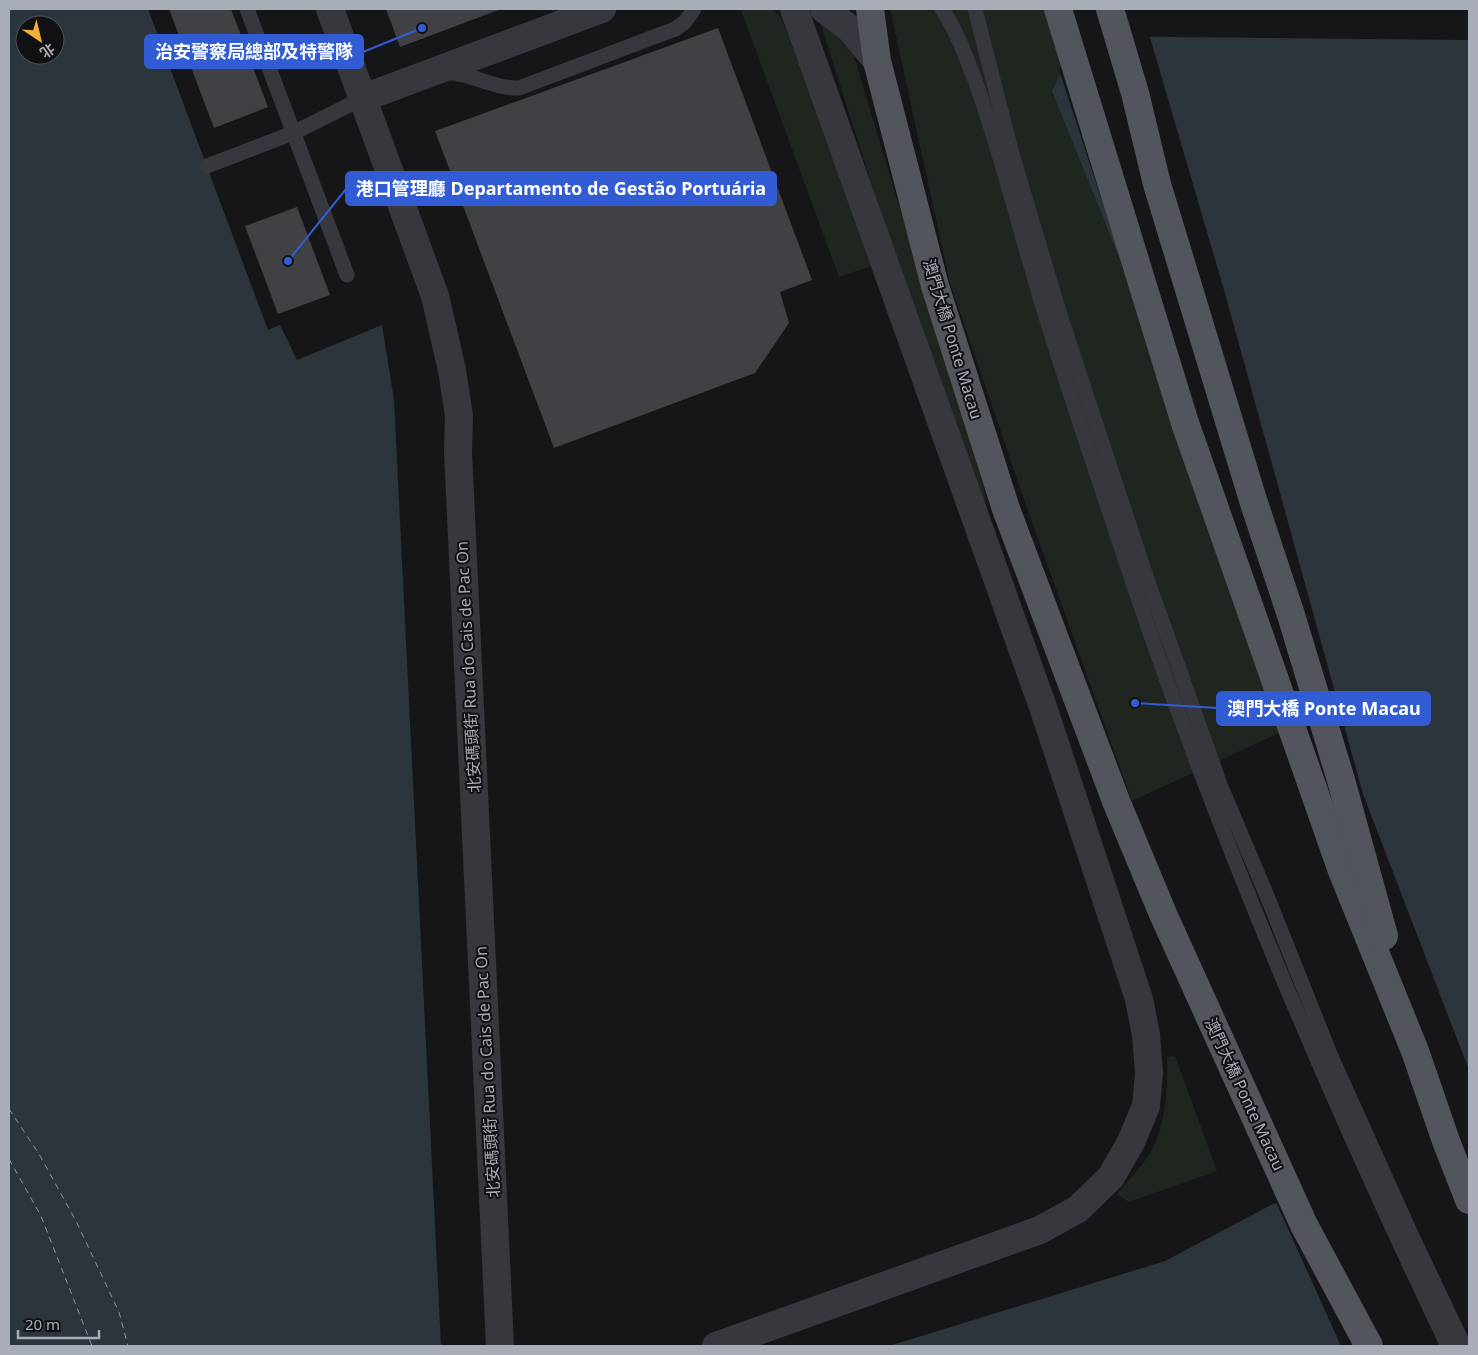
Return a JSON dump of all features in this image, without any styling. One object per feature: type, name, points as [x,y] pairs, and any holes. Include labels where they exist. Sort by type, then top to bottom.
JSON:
[{"type":"main road","name":"澳門大橋 Ponte Macau","points":[[870,9],[877,61],[935,286],[1006,509],[1038,595],[1116,800],[1163,914],[1304,1225],[1369,1346]]},
{"type":"main road","points":[[1058,9],[1185,423],[1342,871],[1415,1050],[1446,1141],[1469,1200]]},
{"type":"main road","points":[[1110,9],[1135,93],[1157,184],[1252,500],[1291,614],[1341,780],[1415,1050]]},
{"type":"street","name":"北安碼頭街 Rua do Cais de Pac On","points":[[330,9],[435,296],[452,370],[459,416],[459,462],[500,1346]]},
{"type":"street","points":[[363,98],[602,9]]},
{"type":"street","points":[[716,1346],[1040,1230],[1078,1208],[1111,1177],[1132,1142],[1146,1106],[1149,1073],[1146,1035],[1139,999],[1047,719],[794,9]]},
{"type":"street","points":[[824,9],[849,28],[877,61]]},
{"type":"lane","points":[[247,9],[347,275]]},
{"type":"lane","points":[[428,75],[448,73],[506,89],[519,88],[675,29],[685,22],[694,9]]},
{"type":"lane","points":[[942,9],[954,27],[985,107],[1042,305],[1135,590],[1198,765],[1306,1032],[1400,1244],[1448,1346]]},
{"type":"lane","points":[[974,9],[1012,154],[1060,315],[1146,576],[1221,787],[1330,1054],[1464,1346]]},
{"type":"lane","points":[[207,166],[293,133],[363,98]]},
{"type":"shaded area","points":[[9,9],[148,9],[268,330],[280,325],[297,360],[382,325],[394,400],[441,1346],[9,1346]]},
{"type":"shaded area","points":[[773,9],[782,19],[874,265],[839,277],[741,10]]},
{"type":"shaded area","points":[[890,9],[1070,9],[1307,720],[1132,801],[1026,505],[950,283]]},
{"type":"shaded area","points":[[821,18],[854,56],[985,492],[987,520],[911,307],[820,22]]},
{"type":"shaded area","points":[[1079,36],[1469,40],[1469,1346],[889,1346],[1165,1261],[1273,1204],[1398,1161],[1430,1137],[1445,1100],[1443,1061],[1427,1017],[1052,91]]},
{"type":"shaded area","points":[[1175,1056],[1217,1171],[1129,1202],[1117,1194],[1144,1162],[1156,1141],[1165,1105],[1167,1057]]},
{"type":"pier","points":[[1078,33],[1149,34],[1224,290],[1363,794],[1469,1070],[1469,1346],[1341,1346],[1275,1200],[1397,1158],[1428,1135],[1443,1100],[1440,1062],[1425,1018],[1139,314],[1059,70]]},
{"type":"building","points":[[169,9],[231,9],[268,107],[214,128]]},
{"type":"building","points":[[386,9],[501,9],[400,47]]},
{"type":"building","points":[[718,28],[812,280],[780,292],[789,323],[755,373],[554,448],[435,131]]},
{"type":"building","points":[[297,207],[330,295],[278,314],[245,226]]},
{"type":"ferry route","points":[[9,1109],[39,1154],[76,1221],[119,1312],[128,1346]]},
{"type":"ferry route","points":[[9,1159],[41,1216],[92,1346]]},
{"type":"place","name":"治安警察局總部及特警隊","points":[[422,28]]},
{"type":"place","name":"港口管理廳 Departamento de Gestão Portuária","points":[[288,261]]},
{"type":"place","name":"澳門大橋 Ponte Macau","points":[[1135,703]]}]
